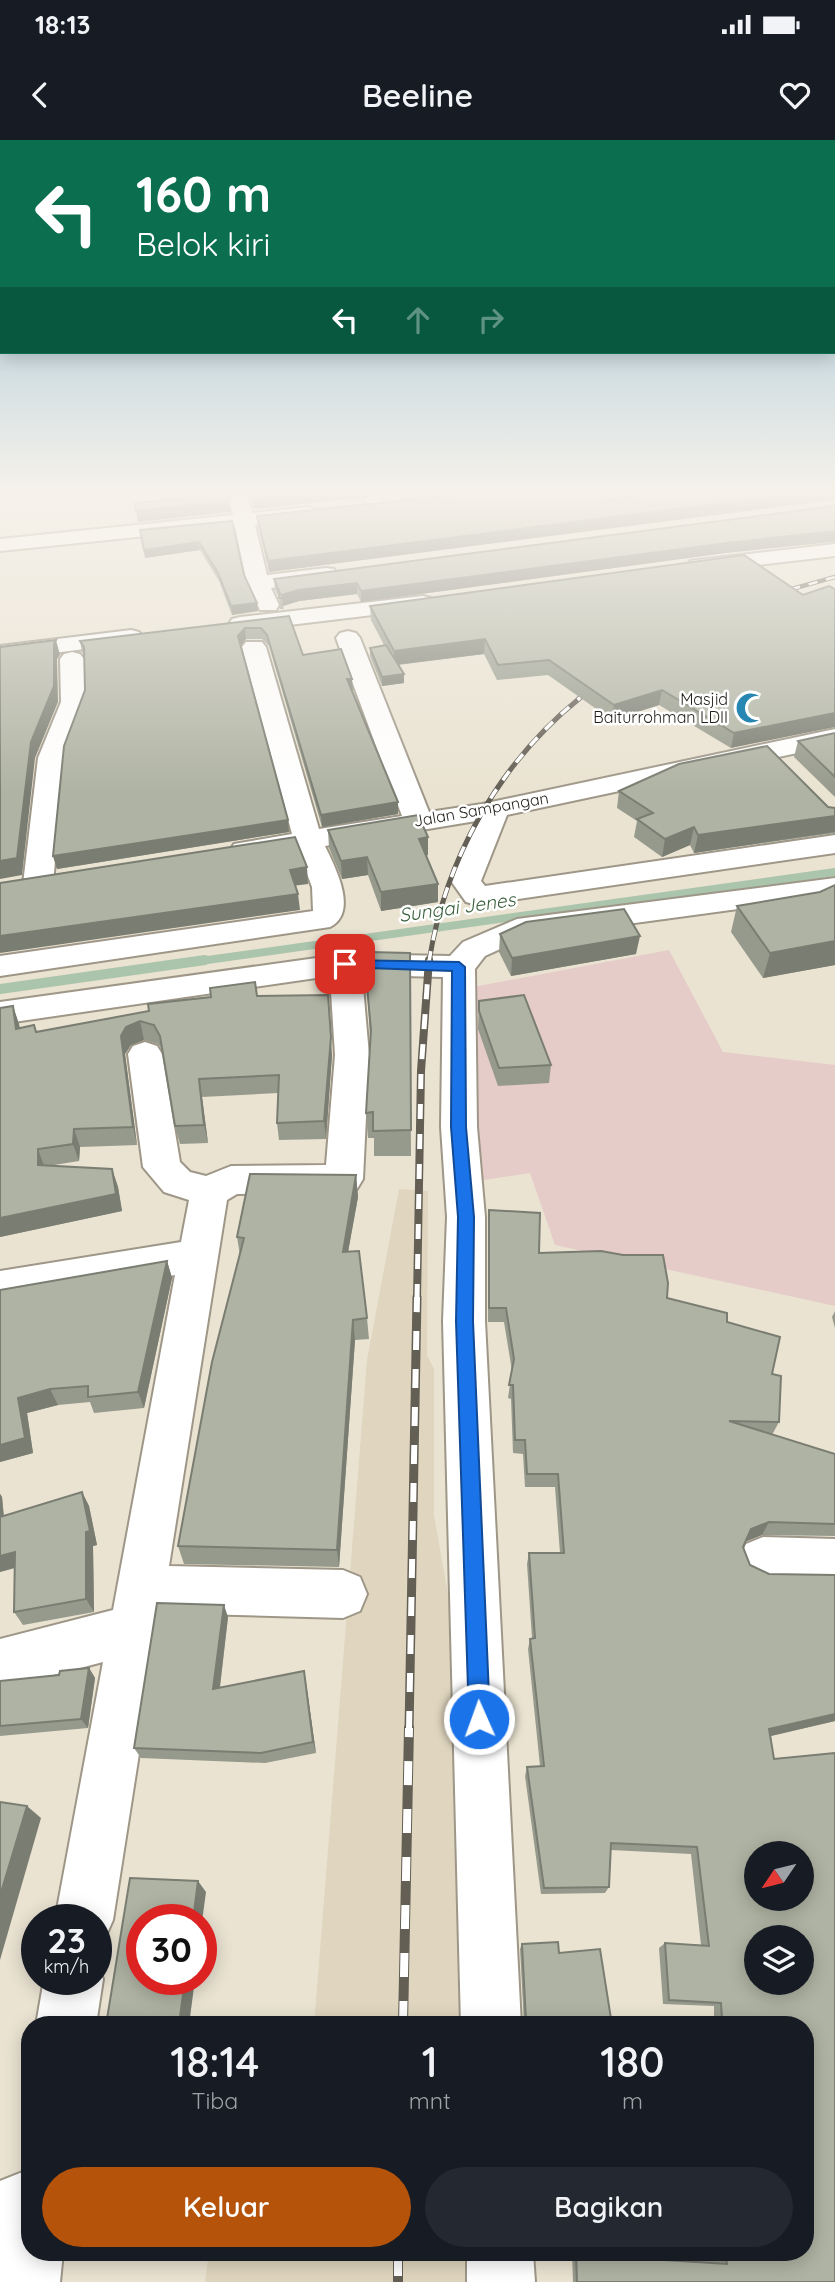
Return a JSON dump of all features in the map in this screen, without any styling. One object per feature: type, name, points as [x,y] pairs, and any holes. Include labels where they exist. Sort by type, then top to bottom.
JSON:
[{"type":"street","points":[[263,593],[275,619]]},
{"type":"street","points":[[219,626],[339,615],[449,600]]},
{"type":"street","points":[[0,653],[152,634]]},
{"type":"street","points":[[348,638],[418,821]]},
{"type":"street","points":[[0,966],[319,920],[327,916],[330,907],[321,870],[308,839],[254,647]]},
{"type":"street","points":[[39,884],[51,758],[73,702],[72,659]]},
{"type":"street","name":"Jalan Sampangan","points":[[214,855],[778,760],[835,737]]},
{"type":"street","points":[[495,809],[466,881],[477,896],[835,844]]},
{"type":"street","points":[[491,2016],[464,1321],[466,1217],[459,1127],[459,967],[474,949],[517,929],[835,887]]},
{"type":"street","points":[[0,1013],[345,964],[459,967]]},
{"type":"street","points":[[145,1054],[162,1167],[177,1182],[209,1192],[231,1180],[344,1179],[352,1055],[345,964]]},
{"type":"street","points":[[87,1904],[209,1192]]},
{"type":"street","points":[[0,1289],[198,1255]]},
{"type":"street","points":[[763,1560],[835,1562]]},
{"type":"street","points":[[0,1664],[136,1609],[343,1594]]},
{"type":"street","points":[[68,2016],[71,1995]]},
{"type":"street","points":[[0,2215],[21,2205]]},
{"type":"street","points":[[26,2282],[29,2261]]},
{"type":"street","points":[[500,2261],[501,2282]]},
{"type":"shaded area","points":[[669,950],[723,1052],[835,1065],[835,1306],[555,1245],[530,1173],[478,1181],[473,987]]},
{"type":"shaded area","points":[[399,1189],[428,1191],[427,1355],[434,1369],[434,1515],[461,1668],[464,2016],[315,2016],[367,1360]]},
{"type":"shaded area","points":[[208,2261],[466,2261],[466,2282],[205,2282]]},
{"type":"building","points":[[226,593],[252,593],[257,603],[231,606]]},
{"type":"building","points":[[466,593],[835,593],[835,713],[734,733],[662,690],[614,705],[549,660],[498,665],[485,639],[394,651],[370,606]]},
{"type":"building","points":[[289,616],[303,655],[341,649],[352,679],[347,679],[398,802],[321,815],[267,635],[261,628],[245,628],[238,636],[288,820],[53,856],[64,746],[85,690],[84,647],[80,641]]},
{"type":"building","points":[[56,640],[54,686],[31,742],[17,858],[0,861],[0,647]]},
{"type":"building","points":[[386,645],[404,674],[382,677],[370,648]]},
{"type":"building","points":[[835,733],[835,777],[798,741]]},
{"type":"building","points":[[767,746],[828,807],[835,808],[835,816],[698,835],[694,827],[665,839],[637,819],[653,813],[619,791],[679,764]]},
{"type":"building","points":[[418,815],[428,837],[419,839],[438,884],[381,892],[367,857],[341,861],[328,830]]},
{"type":"building","points":[[295,837],[307,867],[290,870],[298,894],[0,936],[0,883]]},
{"type":"building","points":[[835,885],[835,941],[770,953],[737,906],[820,892]]},
{"type":"building","points":[[624,909],[640,936],[512,958],[500,934],[526,922]]},
{"type":"building","points":[[369,952],[410,953],[411,1130],[373,1131],[373,1112],[366,1113],[371,1030],[367,986]]},
{"type":"building","points":[[255,982],[257,996],[328,995],[331,1037],[324,1121],[277,1123],[279,1075],[199,1079],[204,1125],[175,1126],[160,1036],[154,1025],[140,1021],[126,1027],[121,1036],[133,1127],[74,1129],[73,1144],[38,1149],[38,1165],[112,1169],[116,1194],[0,1218],[0,1008],[13,1006],[16,1029],[34,1025],[36,1032],[149,1011],[148,1004],[211,997],[210,988]]},
{"type":"building","points":[[524,995],[551,1065],[499,1068],[479,1011],[479,1001]]},
{"type":"building","points":[[250,1174],[356,1175],[343,1252],[359,1251],[367,1318],[353,1320],[337,1550],[178,1546],[212,1362],[244,1238],[237,1237]]},
{"type":"building","points":[[489,1210],[540,1213],[539,1253],[601,1251],[623,1255],[663,1255],[668,1283],[667,1298],[727,1313],[727,1322],[780,1337],[772,1374],[781,1376],[779,1422],[729,1421],[835,1454],[835,1524],[769,1522],[751,1529],[743,1547],[750,1565],[769,1574],[835,1575],[835,1714],[769,1729],[774,1759],[835,1753],[835,2282],[577,2282],[576,2261],[727,2264],[726,2261],[814,2261],[814,2016],[722,2016],[721,2003],[669,2000],[665,1943],[709,1946],[697,1847],[611,1843],[609,1887],[544,1888],[527,1767],[544,1766],[530,1639],[535,1638],[529,1553],[564,1553],[558,1474],[527,1474],[525,1440],[515,1440],[513,1385],[509,1385],[514,1359],[506,1308],[489,1308]]},
{"type":"building","points":[[167,1261],[138,1392],[88,1397],[88,1386],[50,1389],[18,1398],[25,1438],[0,1445],[0,1290]]},
{"type":"building","points":[[82,1492],[90,1531],[86,1532],[86,1599],[14,1612],[15,1552],[0,1556],[0,1517]]},
{"type":"building","points":[[157,1603],[224,1605],[213,1689],[304,1671],[313,1742],[261,1753],[134,1748]]},
{"type":"building","points":[[89,1668],[81,1719],[0,1726],[0,1681],[59,1675],[60,1671]]},
{"type":"building","points":[[0,1802],[27,1806],[0,1896]]},
{"type":"building","points":[[130,1878],[198,1881],[195,1904],[126,1904],[126,1995],[183,1995],[180,2016],[107,2016]]},
{"type":"building","points":[[558,1942],[559,1953],[600,1949],[611,2016],[526,2016],[522,1944]]},
{"type":"waterway","name":"Sungai Jenes","points":[[193,962],[835,872]]},
{"type":"waterway","name":"Sungai Jenes","points":[[0,989],[205,960]]},
{"type":"railway","points":[[578,699],[594,686]]},
{"type":"railway","points":[[429,962],[448,886],[462,850],[480,816],[524,752],[580,698]]},
{"type":"railway","points":[[417,1299],[421,1071],[429,960]]},
{"type":"railway","points":[[409,1730],[417,1297]]},
{"type":"railway","points":[[403,2016],[409,1728]]},
{"type":"railway","points":[[398,2261],[398,2282]]},
{"type":"place","name":"Masjid Baiturrohman LDII","points":[[751,708]]},
{"type":"route","points":[[345,964],[459,967],[459,1127],[466,1217],[464,1321],[479,1719]]}]
